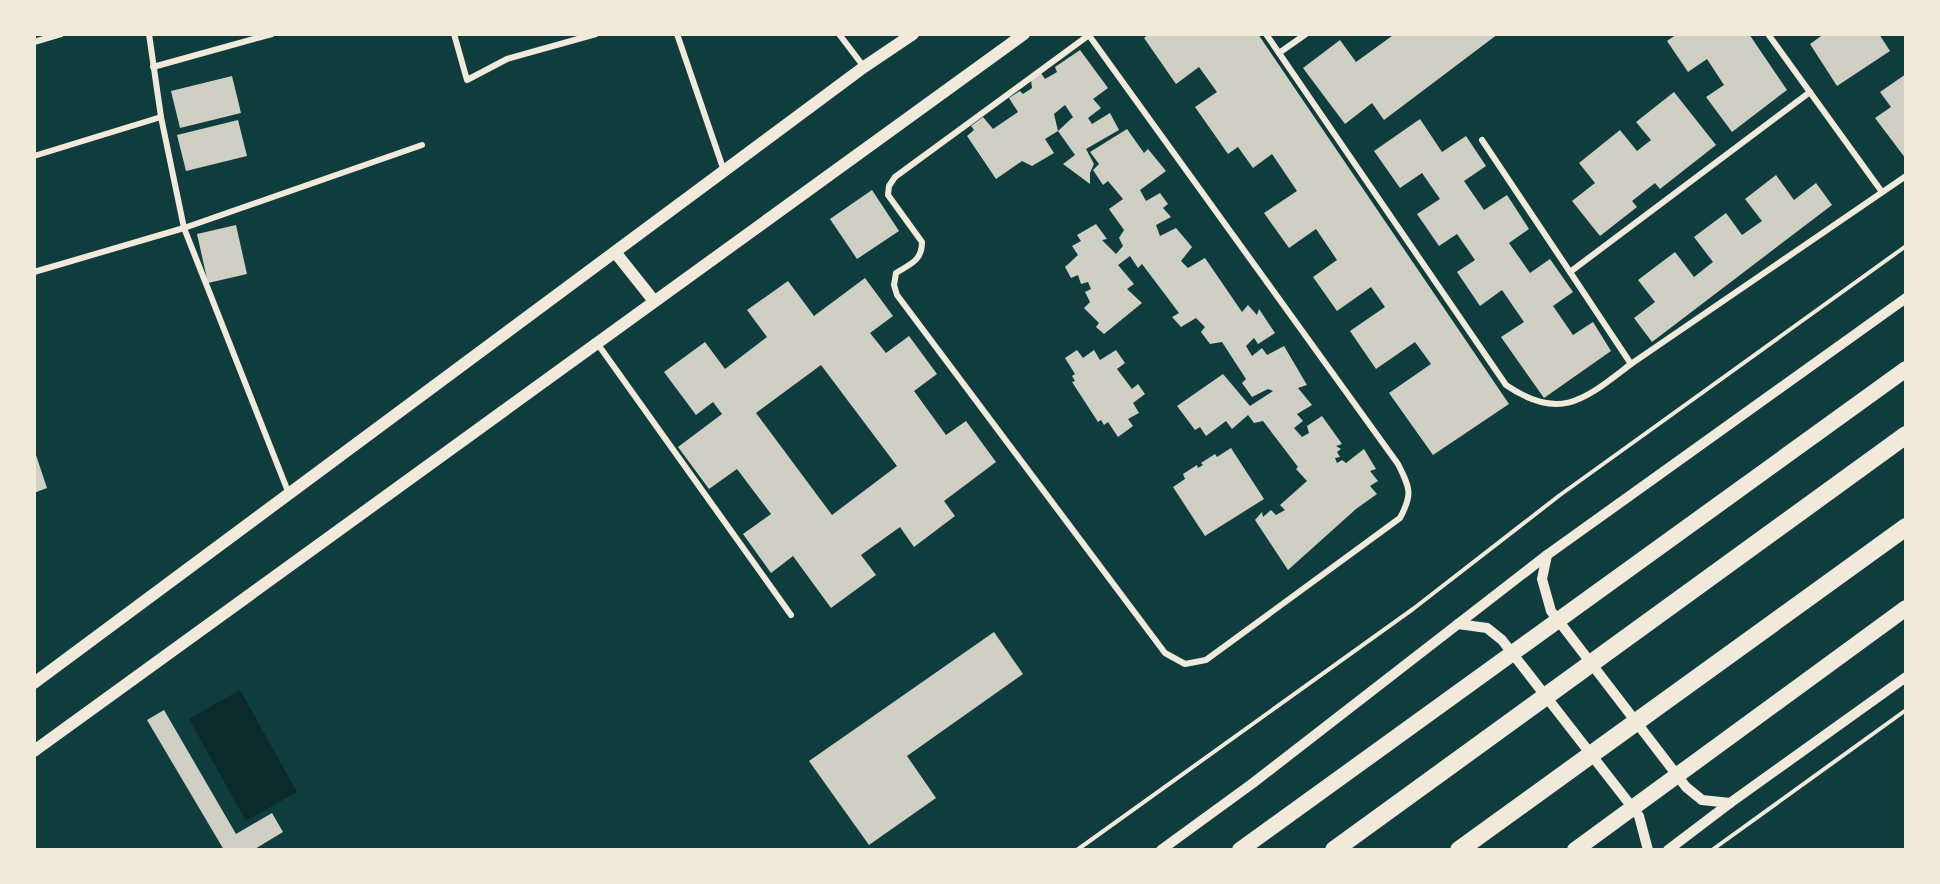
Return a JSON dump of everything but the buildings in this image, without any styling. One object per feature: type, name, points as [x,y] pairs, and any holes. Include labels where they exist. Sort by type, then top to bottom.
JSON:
[{"type":"highway","points":[[1240,849],[1905,369]]},
{"type":"highway","points":[[1334,849],[1905,435]]},
{"type":"highway","points":[[1459,849],[1905,527]]},
{"type":"highway","points":[[1575,849],[1905,608]]},
{"type":"main road","points":[[34,682],[864,67],[913,34]]},
{"type":"main road","points":[[34,751],[1024,34]]},
{"type":"main road","points":[[615,252],[654,301]]},
{"type":"street","points":[[34,42],[61,34]]},
{"type":"street","points":[[149,34],[161,117],[184,228],[289,494]]},
{"type":"street","points":[[153,67],[272,34]]},
{"type":"street","points":[[454,34],[467,80],[507,59],[596,34]]},
{"type":"street","points":[[677,34],[724,172]]},
{"type":"street","points":[[839,34],[864,67]]},
{"type":"street","points":[[1266,34],[1506,385],[1521,395],[1537,400],[1567,404],[1590,395],[1631,364],[1905,176]]},
{"type":"street","points":[[1280,53],[1306,34]]},
{"type":"street","points":[[1768,34],[1882,192]]},
{"type":"street","points":[[1089,35],[1398,464],[1408,483],[1409,502],[1400,518],[1206,660],[1185,664],[1165,653],[897,295],[894,285],[896,273],[919,257],[922,251],[922,242],[888,195],[889,186],[895,177],[1089,35]]},
{"type":"street","points":[[1570,272],[1810,92]]},
{"type":"street","points":[[34,156],[161,117]]},
{"type":"street","points":[[1482,140],[1631,364]]},
{"type":"street","points":[[34,272],[184,228],[422,145]]},
{"type":"street","points":[[1161,849],[1252,783],[1547,555],[1905,298]]},
{"type":"street","points":[[597,342],[791,615]]},
{"type":"street","points":[[1547,555],[1542,579],[1551,610],[1686,787],[1702,800],[1730,803]]},
{"type":"street","points":[[1458,624],[1487,628],[1502,640],[1639,816],[1648,849]]},
{"type":"street","points":[[1668,849],[1905,677]]},
{"type":"path","points":[[1077,849],[1413,609],[1560,495],[1905,246]]},
{"type":"path","points":[[1712,849],[1905,710]]},
{"type":"water","points":[[240,690],[297,792],[246,821],[189,719]]}]
